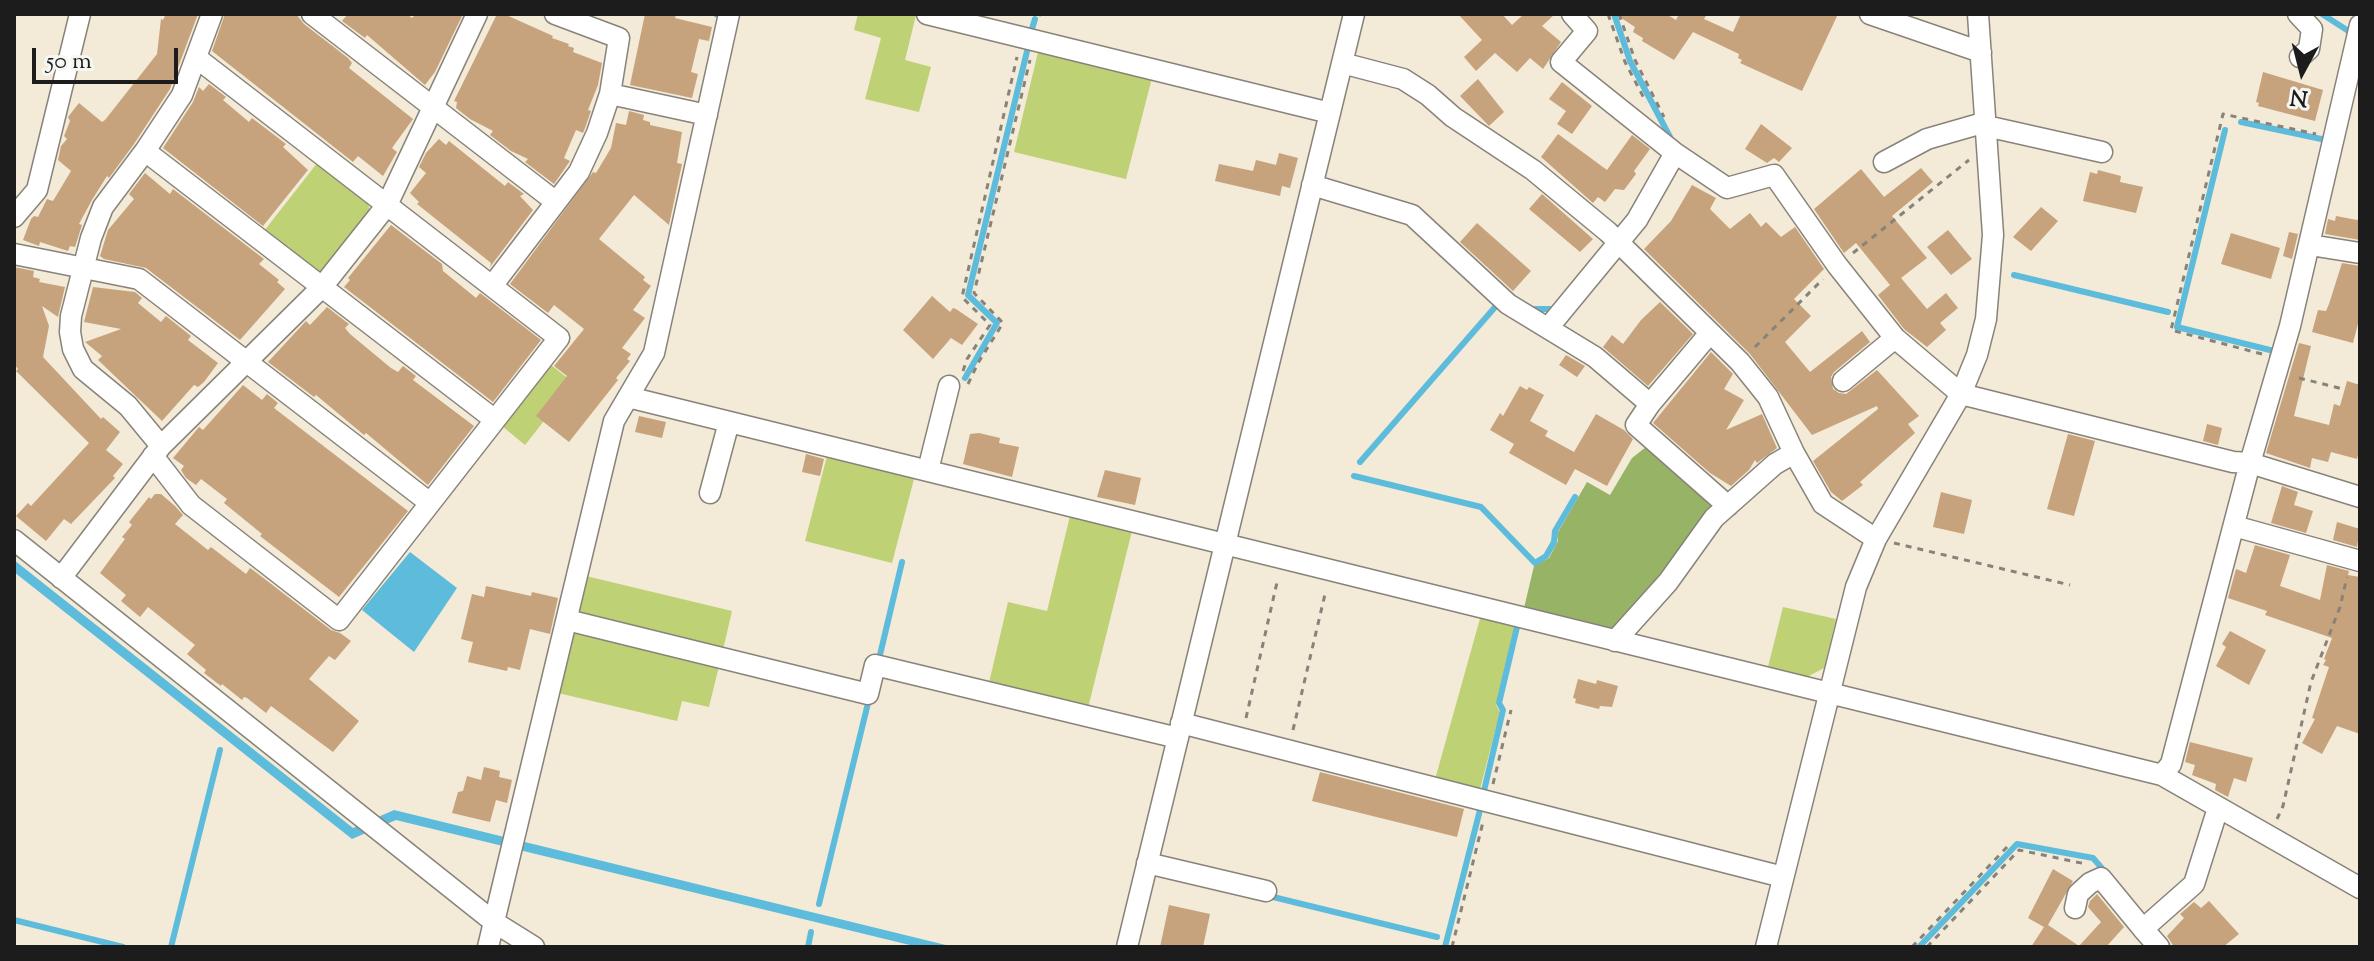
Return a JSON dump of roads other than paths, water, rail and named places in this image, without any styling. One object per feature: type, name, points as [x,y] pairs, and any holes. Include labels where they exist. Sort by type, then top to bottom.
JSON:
[{"type":"street","points":[[14,217],[37,190],[80,14]]},
{"type":"street","points":[[198,59],[559,338],[339,620],[191,505],[128,406],[83,369],[73,349],[71,316],[103,207],[182,95],[198,59],[212,14]]},
{"type":"street","points":[[312,14],[556,202]]},
{"type":"street","points":[[61,578],[157,451],[322,287],[387,205],[477,14]]},
{"type":"street","points":[[492,286],[579,172],[610,94],[619,38],[555,14]]},
{"type":"street","points":[[488,947],[614,421],[654,353],[729,14]]},
{"type":"street","points":[[927,14],[1330,113]]},
{"type":"street","points":[[1127,947],[1354,14]]},
{"type":"street","points":[[1572,14],[1587,31],[1561,62],[1675,153],[1727,188],[1774,175],[1837,265],[1895,338],[1961,394],[2233,462],[2250,463],[2360,497]]},
{"type":"street","points":[[1766,947],[1856,587],[1876,539],[1961,394],[1977,355],[1986,319],[1993,235],[1978,14]]},
{"type":"street","points":[[2298,14],[2312,29],[2309,49],[2300,57]]},
{"type":"street","points":[[2162,775],[2171,764],[2310,245],[2360,24],[2344,14]]},
{"type":"street","points":[[1882,16],[1981,52]]},
{"type":"street","points":[[1342,63],[1403,79],[1428,95],[1453,117],[1533,170],[1619,243],[1740,362],[1768,397],[1794,453],[1823,504],[1876,539]]},
{"type":"street","points":[[610,94],[707,115]]},
{"type":"street","points":[[1884,162],[1927,139],[1986,131],[2102,152]]},
{"type":"street","points":[[145,151],[495,420]]},
{"type":"street","points":[[1548,328],[1637,220],[1675,153]]},
{"type":"street","points":[[1312,185],[1412,215],[1508,304],[1595,357],[1650,404]]},
{"type":"street","points":[[2310,245],[2360,253]]},
{"type":"street","points":[[14,254],[139,279],[430,503]]},
{"type":"street","points":[[1710,333],[1636,425],[1728,506]]},
{"type":"street","points":[[1843,381],[1895,338]]},
{"type":"street","points":[[928,470],[954,384]]},
{"type":"street","points":[[628,397],[2162,775],[2360,888]]},
{"type":"street","points":[[710,493],[729,422]]},
{"type":"street","points":[[1615,641],[1668,582],[1714,518],[1775,464],[1794,453]]},
{"type":"street","points":[[2234,526],[2356,560]]},
{"type":"street","points":[[14,540],[494,922],[534,947]]},
{"type":"street","points":[[567,620],[868,694],[875,665],[1180,731],[1241,738],[1477,796],[1479,800],[1783,877]]},
{"type":"street","points":[[2143,929],[2194,884],[2218,808]]},
{"type":"street","points":[[1147,863],[1266,891]]},
{"type":"street","points":[[2075,908],[2078,894],[2101,878],[2159,947]]},
{"type":"water","points":[[410,552],[457,588],[414,652],[362,610]]},
{"type":"water","points":[[14,560],[353,828],[394,810],[954,947],[918,947],[396,820],[352,839],[14,572]]},
{"type":"waterway","points":[[1614,14],[1630,61],[1670,137]]},
{"type":"waterway","points":[[2322,14],[2350,32],[2349,36]]},
{"type":"waterway","points":[[1031,32],[1035,19]]},
{"type":"waterway","points":[[965,378],[997,323],[968,295],[1029,43]]},
{"type":"waterway","points":[[2241,122],[2326,140]]},
{"type":"waterway","points":[[2225,130],[2177,327],[2274,351],[2272,356]]},
{"type":"waterway","points":[[2014,275],[2168,312]]},
{"type":"waterway","points":[[1360,462],[1496,306],[1501,306]]},
{"type":"waterway","points":[[1531,309],[1555,309]]},
{"type":"waterway","points":[[1354,476],[1481,507],[1535,563],[1546,556],[1554,542],[1555,531],[1575,497]]},
{"type":"waterway","points":[[879,659],[902,562]]},
{"type":"waterway","points":[[1483,795],[1503,710],[1499,703],[1517,627]]},
{"type":"waterway","points":[[819,904],[869,699]]},
{"type":"waterway","points":[[171,947],[220,750]]},
{"type":"waterway","points":[[1445,947],[1481,806]]},
{"type":"waterway","points":[[1919,947],[2017,844],[2093,858],[2106,873]]},
{"type":"waterway","points":[[1269,896],[1437,937]]},
{"type":"waterway","points":[[14,920],[123,947]]},
{"type":"waterway","points":[[808,947],[811,932]]}]
